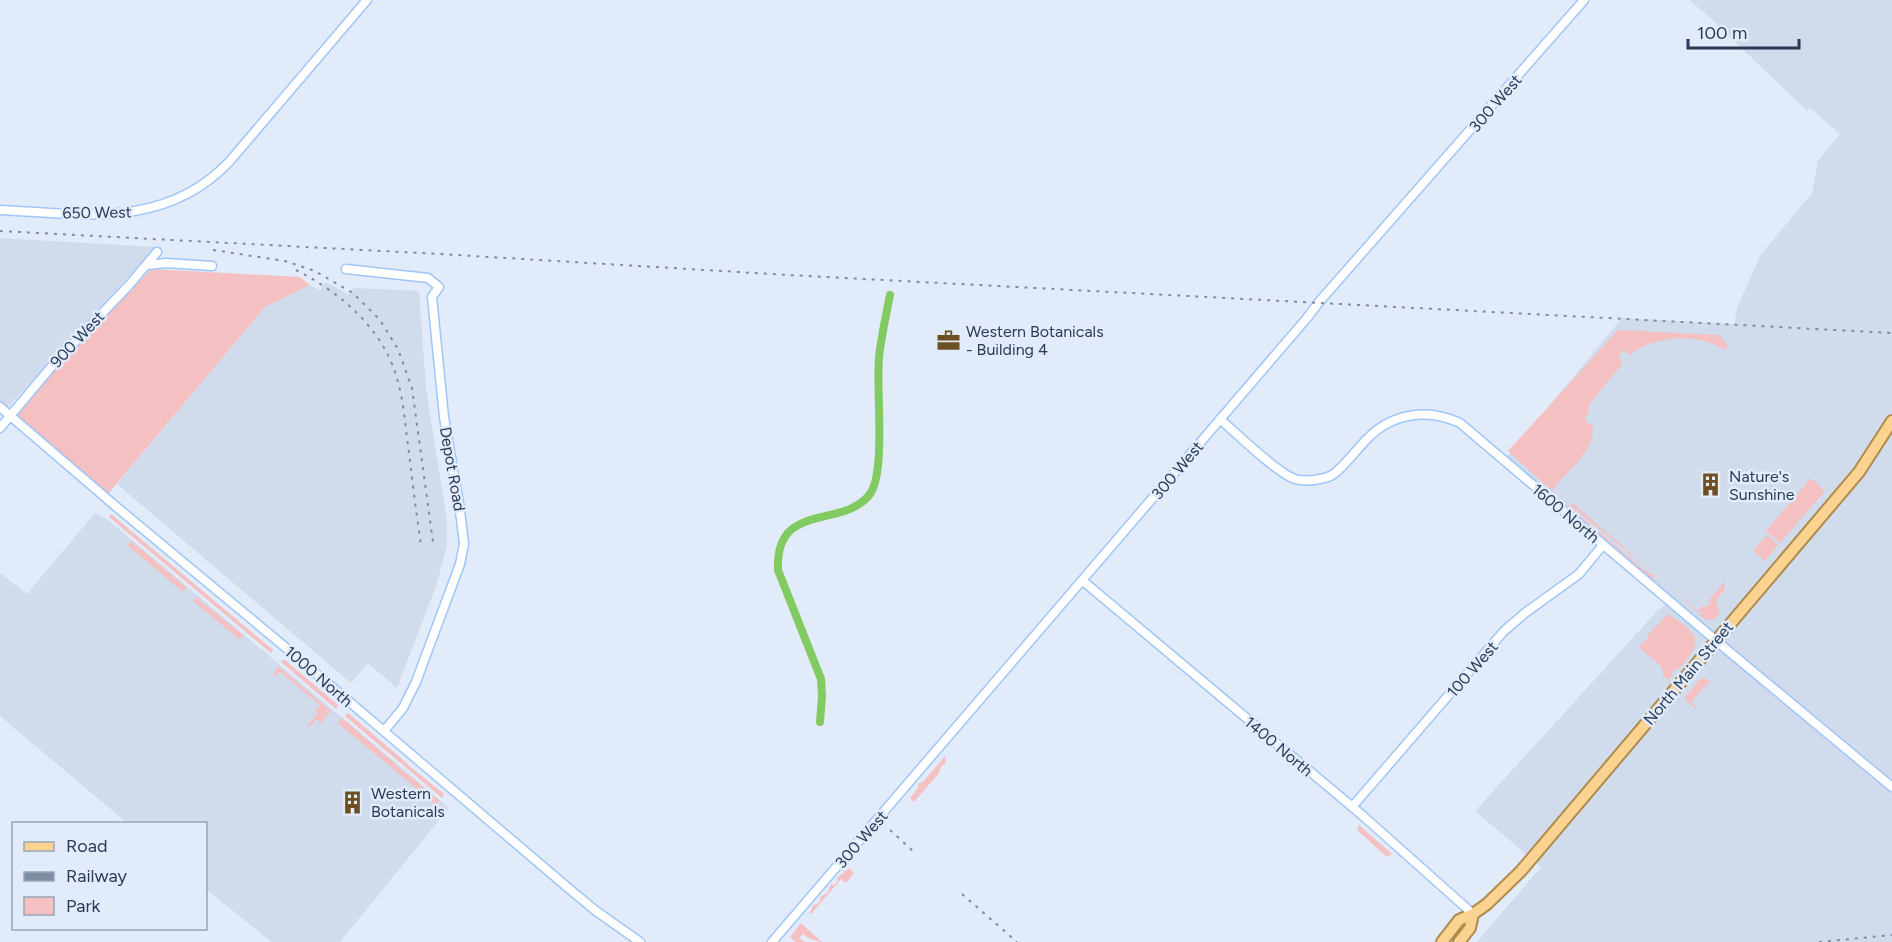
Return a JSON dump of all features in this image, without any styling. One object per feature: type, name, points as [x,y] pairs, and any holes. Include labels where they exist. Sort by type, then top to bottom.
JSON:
[{"type":"main road","name":"North Main Street","points":[[1442,942],[1459,920],[1487,904],[1514,878],[1859,472],[1892,422]]},
{"type":"main road","name":"North Main Street","points":[[1459,942],[1470,928],[1473,914]]},
{"type":"street","name":"650 West","points":[[0,210],[124,214],[171,203],[188,195],[220,172],[367,0]]},
{"type":"street","name":"300 West","points":[[772,942],[1083,581],[1319,302],[1584,0]]},
{"type":"street","name":"900 West","points":[[0,428],[52,366],[157,252]]},
{"type":"street","points":[[147,265],[166,263],[212,267]]},
{"type":"street","name":"Depot Road","points":[[346,268],[428,278],[439,287],[432,297],[443,406],[464,536],[460,564],[416,682],[403,708],[384,731]]},
{"type":"street","name":"1000 North","points":[[0,406],[112,504],[596,911],[640,942]]},
{"type":"street","name":"1600 North","points":[[1220,419],[1284,474],[1297,480],[1313,480],[1333,475],[1369,437],[1409,415],[1435,414],[1460,423],[1892,787]]},
{"type":"street","name":"100 West","points":[[1352,807],[1504,632],[1525,613],[1579,574],[1604,545]]},
{"type":"street","name":"1400 North","points":[[1083,581],[1352,807],[1473,914]]},
{"type":"shaded area","points":[[1689,0],[1892,0],[1892,942],[1477,942],[1541,867],[1475,811],[1658,610],[1674,599],[1507,457],[1622,318],[1734,324],[1737,308],[1760,256],[1812,193],[1818,161],[1840,134],[1810,108],[1807,111]]},
{"type":"shaded area","points":[[0,238],[156,247],[8,407],[0,401]]},
{"type":"shaded area","points":[[325,282],[348,294],[354,288],[419,291],[426,388],[447,521],[447,546],[436,586],[397,688],[368,663],[351,683],[117,484],[265,307],[310,285],[320,290]]},
{"type":"shaded area","points":[[95,513],[107,519],[449,808],[340,942],[272,942],[207,890],[207,822],[126,822],[0,716],[0,573],[27,594]]},
{"type":"green space","points":[[151,269],[300,277],[310,285],[265,307],[108,494],[15,413]]},
{"type":"green space","points":[[1618,330],[1719,335],[1728,346],[1724,350],[1703,341],[1676,339],[1650,343],[1630,355],[1624,350],[1618,357],[1623,363],[1589,405],[1589,413],[1585,417],[1587,424],[1592,423],[1593,432],[1588,448],[1553,490],[1550,489],[1508,451]]},
{"type":"green space","points":[[1811,478],[1825,491],[1780,543],[1766,531]]},
{"type":"green space","points":[[1574,504],[1656,575],[1570,505]]},
{"type":"green space","points":[[1566,505],[1643,569],[1655,576],[1652,579]]},
{"type":"green space","points":[[111,514],[273,650],[271,653],[109,517]]},
{"type":"green space","points":[[1767,535],[1778,545],[1765,561],[1753,551]]},
{"type":"green space","points":[[130,542],[137,545],[138,549],[140,548],[186,587],[184,591],[128,546]]},
{"type":"green space","points":[[1724,582],[1725,589],[1716,600],[1720,613],[1715,619],[1706,620],[1700,615],[1702,612],[1698,613],[1673,590],[1698,611],[1702,606],[1706,607],[1710,603],[1709,600]]},
{"type":"green space","points":[[198,596],[199,600],[243,635],[242,638],[239,639],[193,601]]},
{"type":"green space","points":[[1668,614],[1686,626],[1695,637],[1694,642],[1696,643],[1687,660],[1680,668],[1672,672],[1673,675],[1668,680],[1663,675],[1659,664],[1641,650],[1640,645]]},
{"type":"green space","points":[[285,660],[338,705],[336,709],[281,662]]},
{"type":"green space","points":[[278,666],[331,711],[313,732],[320,723],[319,720],[308,728],[308,725],[318,713],[315,711],[320,705],[280,672],[276,676],[273,675]]},
{"type":"green space","points":[[1705,678],[1714,684],[1709,682],[1691,702],[1696,709],[1684,699],[1700,679]]},
{"type":"green space","points":[[348,713],[408,764],[407,766],[444,794],[442,798],[345,716]]},
{"type":"green space","points":[[342,718],[383,755],[424,787],[427,790],[425,793],[428,795],[430,793],[440,801],[436,805],[338,723]]},
{"type":"green space","points":[[945,756],[946,762],[940,768],[939,773],[914,802],[910,798],[919,783],[923,782]]},
{"type":"green space","points":[[1359,825],[1392,854],[1387,857],[1357,830]]},
{"type":"green space","points":[[849,868],[854,873],[846,883],[841,879],[809,914],[814,904],[816,905],[821,900],[819,898],[828,892],[831,884],[834,885],[837,878]]},
{"type":"green space","points":[[801,923],[822,942],[810,939],[803,934],[799,938],[805,942],[796,942],[790,937]]},
{"type":"waterway","points":[[820,722],[821,679],[778,570],[780,548],[787,534],[799,525],[858,505],[870,494],[875,483],[879,449],[879,358],[890,295]]},
{"type":"railway","points":[[0,231],[1892,333]]},
{"type":"railway","points":[[213,250],[285,261],[315,271],[353,293],[380,320],[398,349],[412,388],[433,542]]},
{"type":"railway","points":[[296,270],[330,291],[361,317],[374,332],[393,366],[403,408],[421,545]]},
{"type":"railway","points":[[890,830],[913,851]]},
{"type":"railway","points":[[962,894],[1017,942]]},
{"type":"railway","points":[[1819,942],[1892,935]]},
{"type":"place","name":"Western Botanicals - Building 4","points":[[948,340]]},
{"type":"place","name":"Nature's Sunshine","points":[[1711,485]]},
{"type":"place","name":"Western Botanicals","points":[[353,802]]}]
